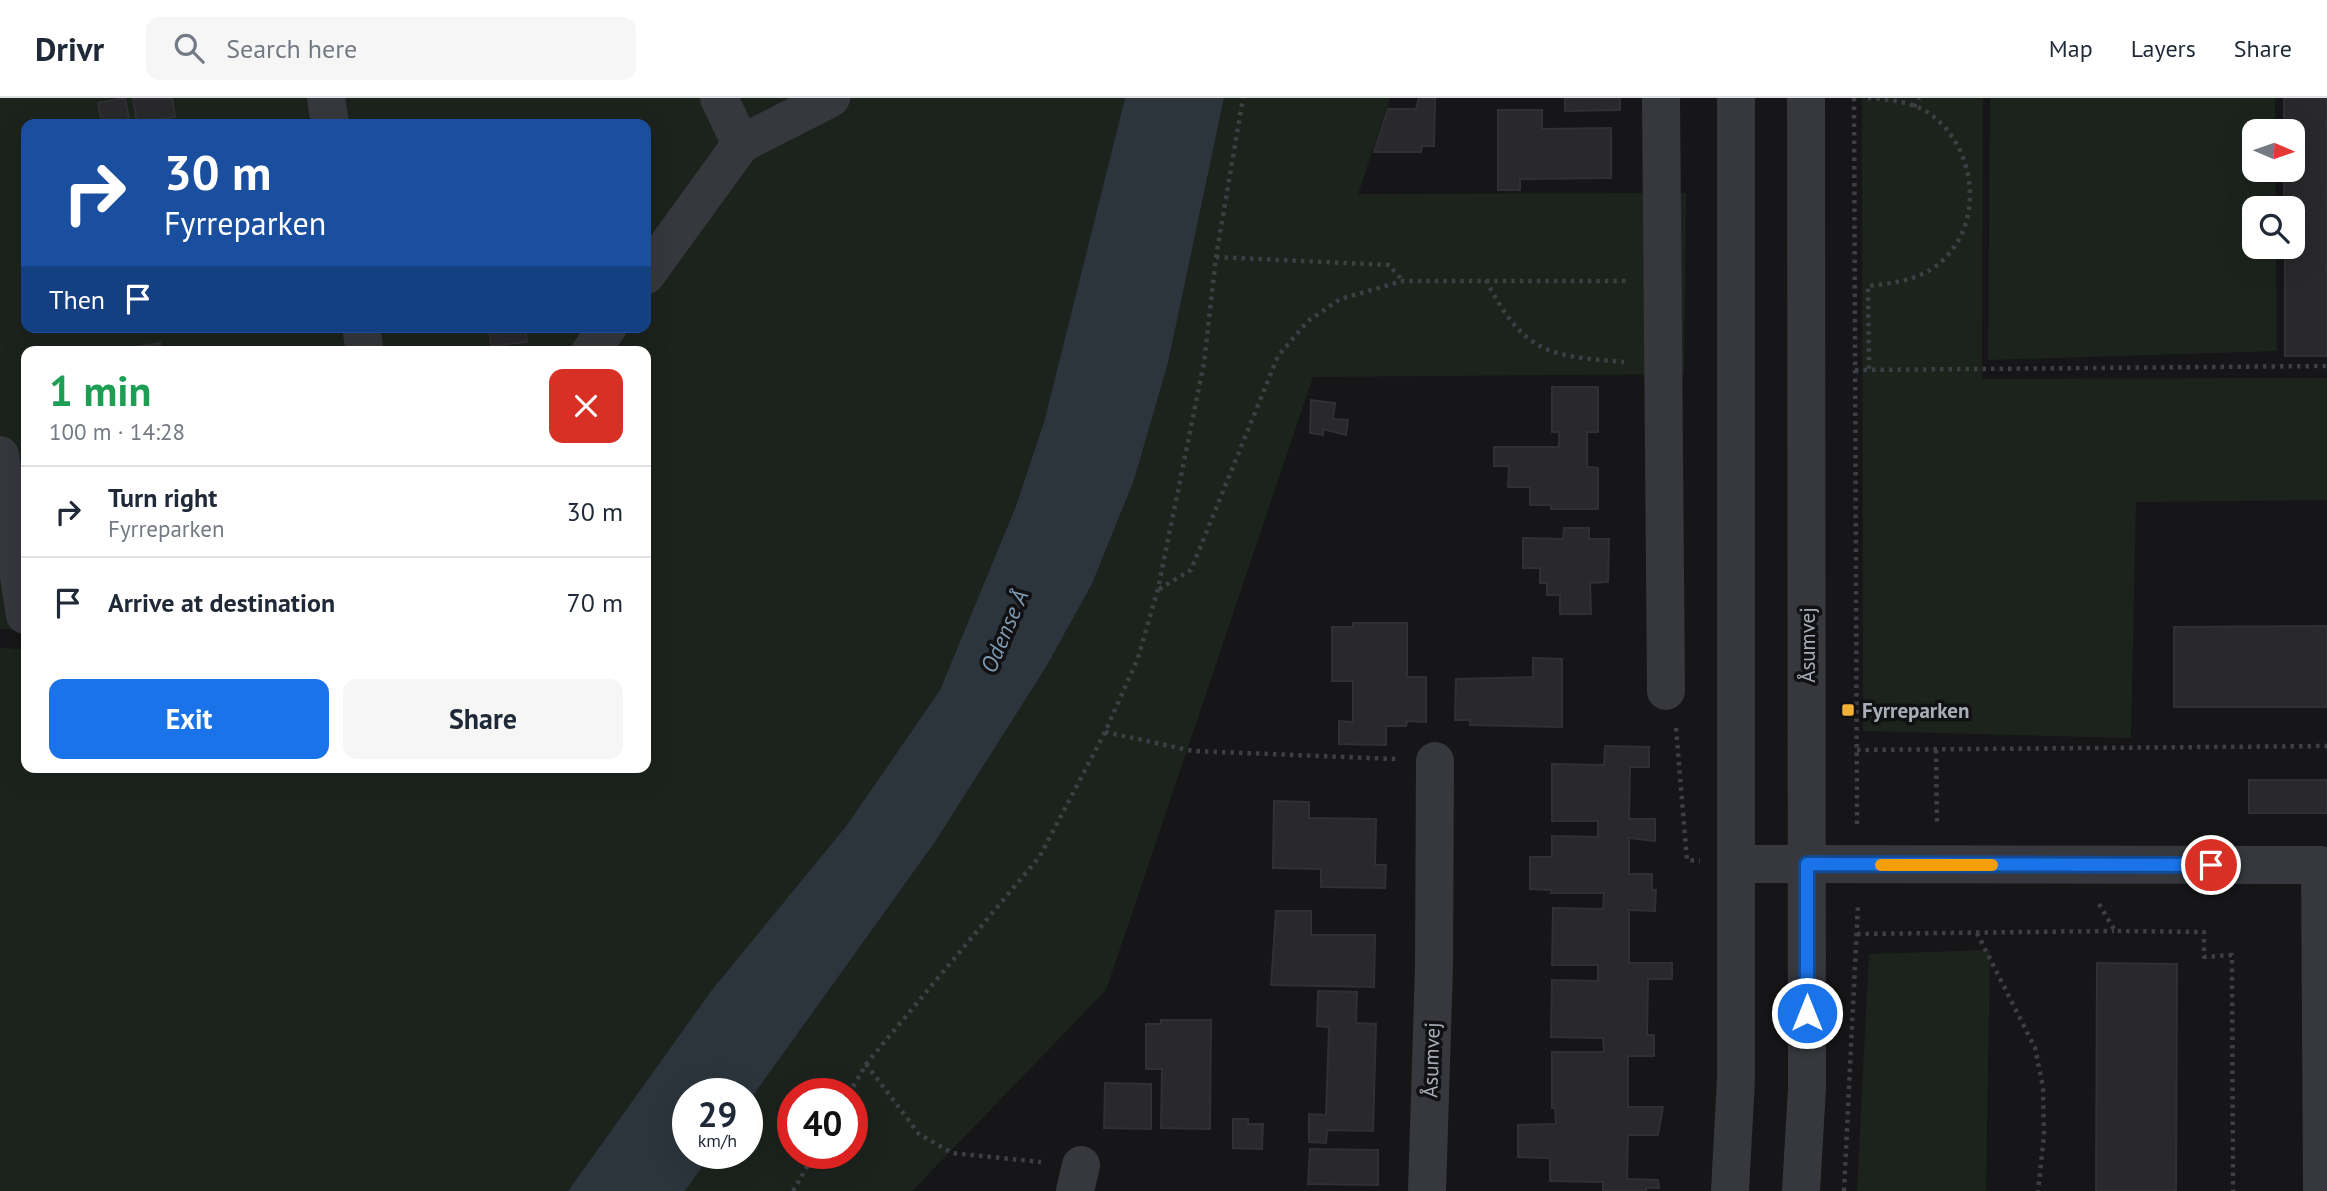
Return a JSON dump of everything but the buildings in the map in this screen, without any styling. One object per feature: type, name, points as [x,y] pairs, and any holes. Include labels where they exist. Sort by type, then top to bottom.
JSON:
[{"type":"street","points":[[326,98],[329,119]]},
{"type":"street","points":[[719,98],[741,144]]},
{"type":"street","points":[[651,268],[741,144],[831,98]]},
{"type":"street","points":[[1661,98],[1661,364],[1666,691]]},
{"type":"street","points":[[1730,1191],[1736,1079],[1736,98]]},
{"type":"street","name":"Åsumvej","points":[[1801,1191],[1807,1087],[1806,98]]},
{"type":"street","points":[[0,454],[17,614]]},
{"type":"street","name":"Åsumvej","points":[[1427,1191],[1434,966],[1435,761]]},
{"type":"street","points":[[1737,864],[2324,865],[2322,1191]]},
{"type":"path","points":[[858,1078],[866,1064],[1040,856],[1105,732],[1138,658],[1158,589],[1204,363],[1216,257],[1243,98]]},
{"type":"path","points":[[1844,1191],[1857,934],[1854,98]]},
{"type":"path","points":[[1868,98],[1896,100],[1933,116],[1960,146],[1971,186],[1965,226],[1943,260],[1908,281],[1868,286],[1869,370]]},
{"type":"path","points":[[1914,107],[1919,98]]},
{"type":"path","points":[[1216,257],[1389,265],[1403,281]]},
{"type":"path","points":[[1486,280],[1504,315],[1523,338],[1552,353],[1588,359],[1661,364]]},
{"type":"path","points":[[1158,589],[1191,570],[1278,356],[1308,320],[1340,299],[1403,281],[1637,280]]},
{"type":"path","points":[[1855,370],[2327,366]]},
{"type":"path","points":[[1666,691],[1675,712],[1687,860],[1737,864]]},
{"type":"path","points":[[1105,732],[1193,751],[1435,761]]},
{"type":"path","points":[[1857,750],[2327,746]]},
{"type":"path","points":[[1936,750],[1938,865]]},
{"type":"path","points":[[2075,865],[2115,931]]},
{"type":"path","points":[[1857,934],[2204,932],[2204,957],[2232,955],[2233,1191]]},
{"type":"path","points":[[1977,933],[2035,1048],[2043,1087],[2044,1136],[2038,1191]]},
{"type":"path","points":[[866,1064],[919,1133],[952,1153],[1078,1178]]},
{"type":"path","points":[[793,1191],[806,1169]]},
{"type":"shaded area","points":[[0,98],[1125,98],[1044,422],[1016,506],[940,690],[847,825],[711,991],[568,1191],[0,1191],[0,648],[21,649],[21,773],[651,773],[651,346],[21,346],[21,630],[0,629]]},
{"type":"shaded area","points":[[1224,98],[1390,98],[1358,194],[1686,193],[1684,374],[1313,377],[1106,990],[912,1191],[685,1191],[701,1169],[763,1169],[763,1082],[935,842],[1046,667],[1092,584],[1134,480],[1168,363]]},
{"type":"shaded area","points":[[1862,98],[1983,98],[1982,379],[2327,378],[2327,500],[2136,502],[2131,738],[1863,731]]},
{"type":"shaded area","points":[[1990,98],[2275,98],[2275,119],[2242,119],[2242,182],[2275,182],[2276,196],[2242,196],[2242,259],[2276,259],[2277,351],[1988,360]]},
{"type":"shaded area","points":[[1990,950],[1986,1191],[1857,1191],[1869,954]]},
{"type":"water","name":"Odense Å","points":[[1125,98],[1224,98],[1168,363],[1134,480],[1092,584],[1046,667],[935,842],[763,1082],[763,1078],[672,1078],[672,1169],[701,1169],[685,1191],[568,1191],[711,991],[847,825],[940,690],[1016,506],[1044,422]]},
{"type":"slow traffic","points":[[1881,865],[1992,865]]},
{"type":"place","name":"Fyrreparken","points":[[1848,710]]},
{"type":"route","points":[[1807,1013],[1807,864],[2211,865]]}]
